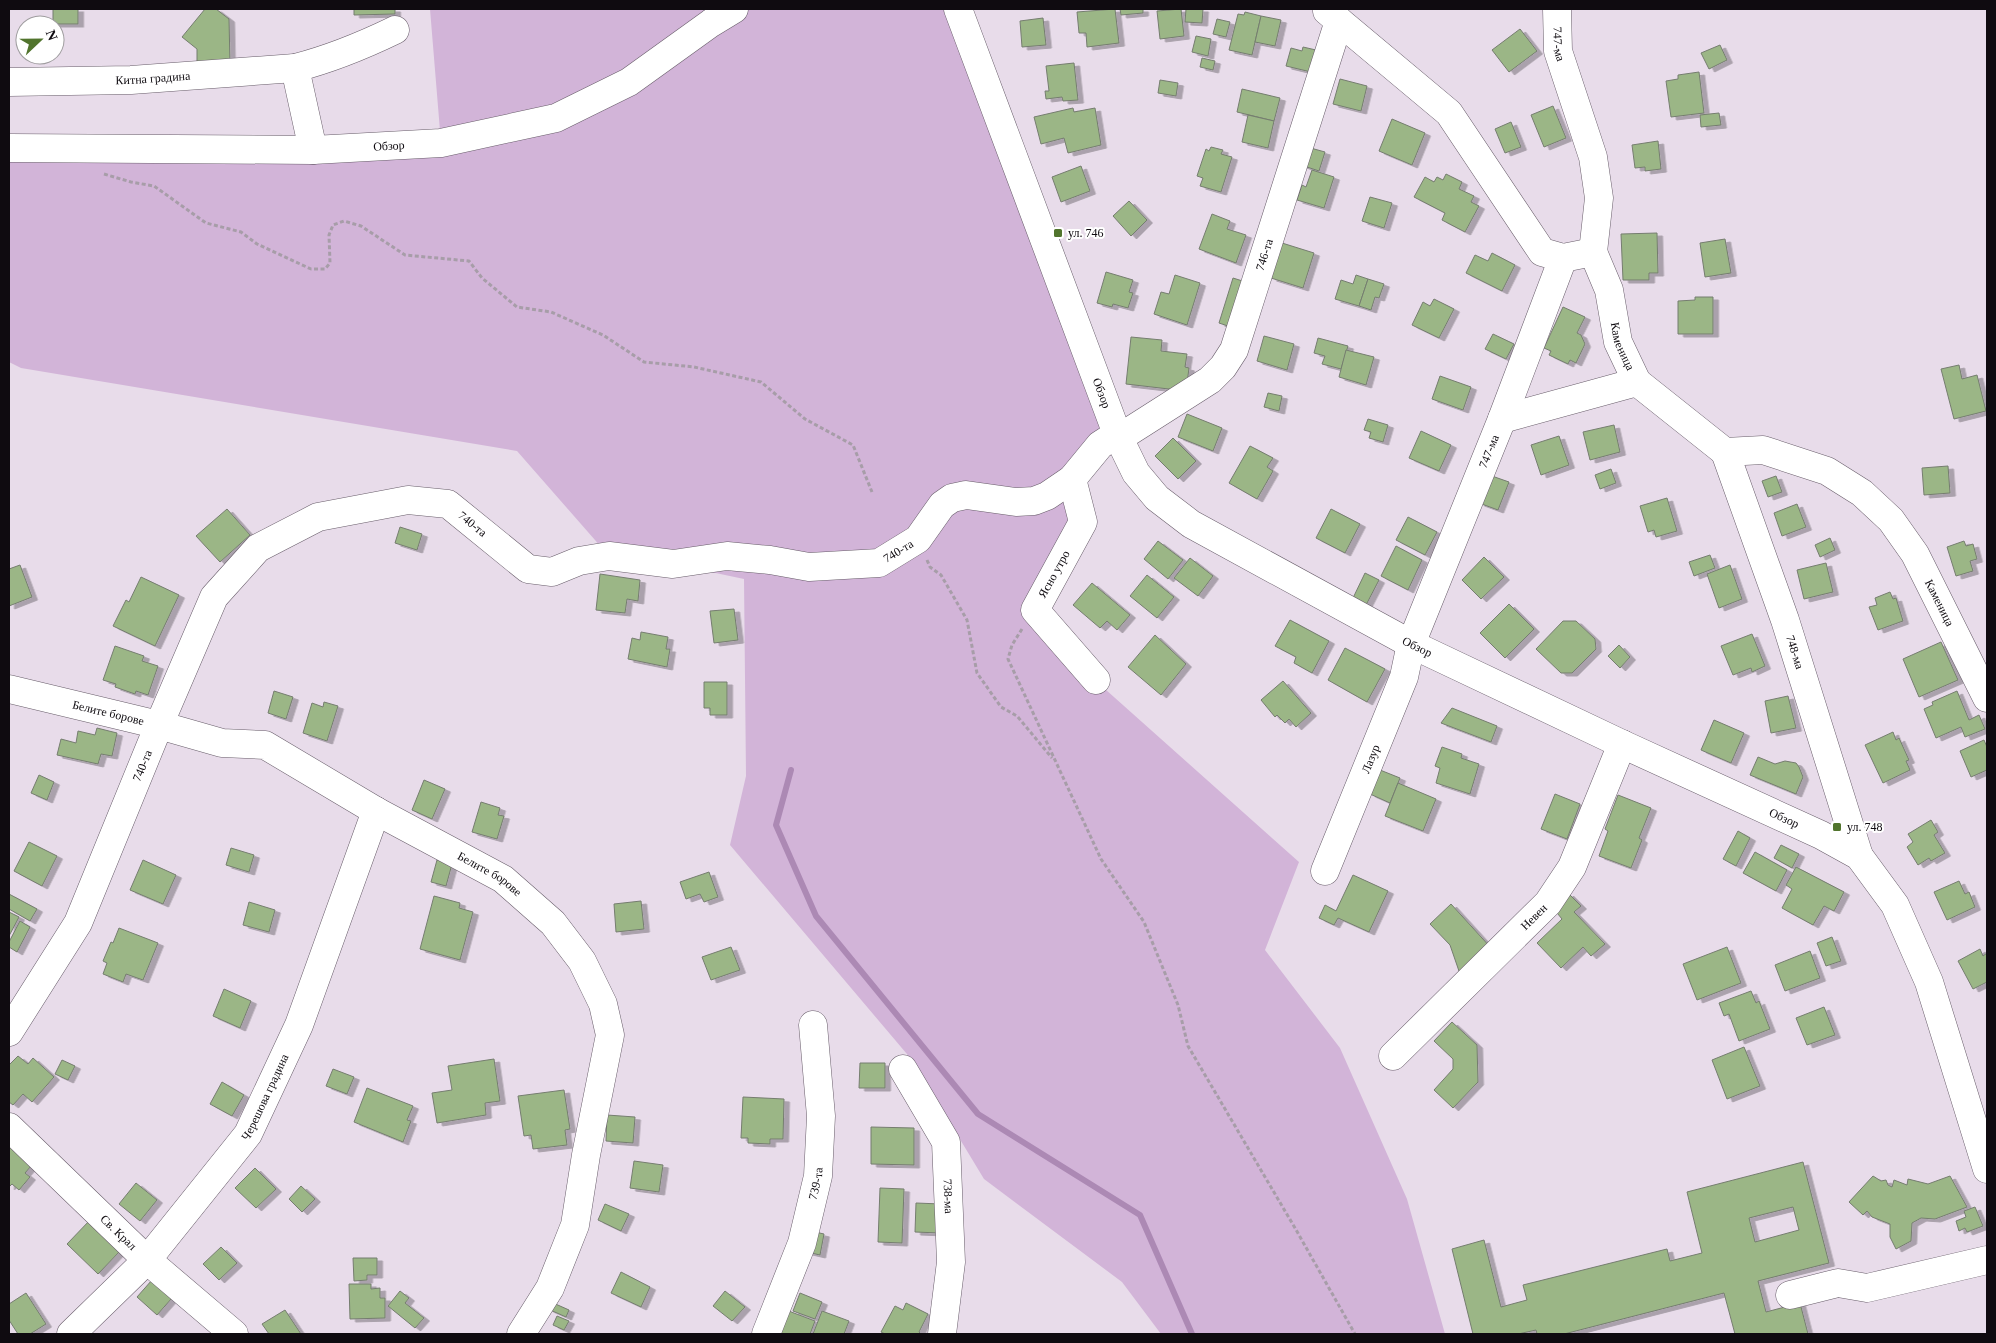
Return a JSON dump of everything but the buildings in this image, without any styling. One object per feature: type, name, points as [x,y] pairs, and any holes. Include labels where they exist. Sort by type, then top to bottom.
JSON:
[{"type":"street","name":"Обзор","points":[[9,148],[313,150],[441,143],[556,118],[629,82],[706,16],[734,9]]},
{"type":"street","name":"Обзор","points":[[962,9],[1117,434],[1136,473],[1157,498],[1191,524],[1411,644],[1622,744],[1822,835],[1859,856],[1894,905],[1929,982],[1987,1169]]},
{"type":"street","name":"747-ма","points":[[1556,9],[1558,51],[1593,157],[1600,198],[1593,252]]},
{"type":"street","points":[[1331,15],[1449,113],[1542,252],[1563,258],[1593,252]]},
{"type":"street","name":"746-та","points":[[1117,434],[1130,431],[1210,380],[1234,350],[1331,15]]},
{"type":"street","name":"Китна градина","points":[[9,82],[131,80],[295,68],[320,62],[350,51],[395,30]]},
{"type":"street","points":[[295,68],[313,150]]},
{"type":"street","name":"Каменица","points":[[1593,252],[1610,290],[1618,342],[1637,382],[1725,452],[1763,450],[1827,471],[1862,493],[1891,520],[1915,554],[1987,698]]},
{"type":"street","name":"747-ма","points":[[1411,644],[1502,419],[1563,258]]},
{"type":"street","points":[[1502,419],[1637,382]]},
{"type":"street","name":"740-та","points":[[9,1032],[78,923],[214,597],[258,548],[318,517],[408,500],[448,504],[528,569],[552,572],[579,562],[609,556],[673,564],[727,556],[770,560],[809,567],[879,563],[918,539],[942,505],[952,498],[966,495],[1016,502],[1034,501],[1047,496],[1072,479],[1100,445],[1117,434]]},
{"type":"street","name":"748-ма","points":[[1725,452],[1785,620],[1859,856]]},
{"type":"street","name":"Ясно утро","points":[[1072,479],[1083,522],[1034,610],[1096,680]]},
{"type":"street","name":"Лазур","points":[[1326,871],[1404,677],[1411,644]]},
{"type":"street","name":"Белите борове","points":[[9,689],[159,725],[222,743],[265,745],[376,811],[503,879],[553,923],[582,961],[603,1004],[610,1035],[586,1155],[575,1225],[550,1288],[521,1334]]},
{"type":"street","name":"Невен","points":[[1393,1056],[1548,903],[1572,866],[1622,744]]},
{"type":"street","name":"Черешова градина","points":[[71,1334],[147,1260],[248,1134],[299,1025],[376,811]]},
{"type":"street","name":"739-та","points":[[766,1334],[802,1243],[818,1176],[821,1116],[813,1026]]},
{"type":"street","name":"738-ма","points":[[903,1069],[946,1142],[951,1262],[942,1334]]},
{"type":"street","name":"Св. Крал","points":[[9,1127],[147,1260],[234,1334]]},
{"type":"street","points":[[1790,1295],[1838,1284],[1868,1288],[1987,1260]]},
{"type":"path","points":[[100,174],[107,174],[131,182],[154,186],[206,224],[241,232],[257,244],[311,269],[325,268],[330,263],[329,235],[333,225],[344,220],[361,226],[405,255],[469,261],[482,278],[517,307],[551,312],[603,335],[644,362],[694,368],[761,382],[805,419],[853,445],[872,492]]},
{"type":"path","points":[[924,530],[925,554],[930,567],[941,575],[967,620],[977,673],[1002,707],[1017,716],[1055,763]]},
{"type":"path","points":[[1034,610],[1012,644],[1008,659],[1101,859],[1144,922],[1178,1005],[1188,1046],[1355,1334]]},
{"type":"shaded area","points":[[430,9],[958,9],[1117,434],[1072,479],[1083,522],[1035,610],[1096,681],[1299,862],[1265,950],[1340,1048],[1407,1199],[1445,1334],[1161,1334],[1122,1282],[984,1179],[912,1060],[730,845],[746,776],[744,579],[673,564],[609,556],[517,451],[21,368],[9,362],[9,148],[441,143]]},
{"type":"waterway","points":[[791,770],[776,825],[816,916],[978,1114],[1140,1215],[1192,1334]]},
{"type":"place","name":"ул. 746","points":[[1058,233]]},
{"type":"place","name":"ул. 748","points":[[1837,827]]}]
